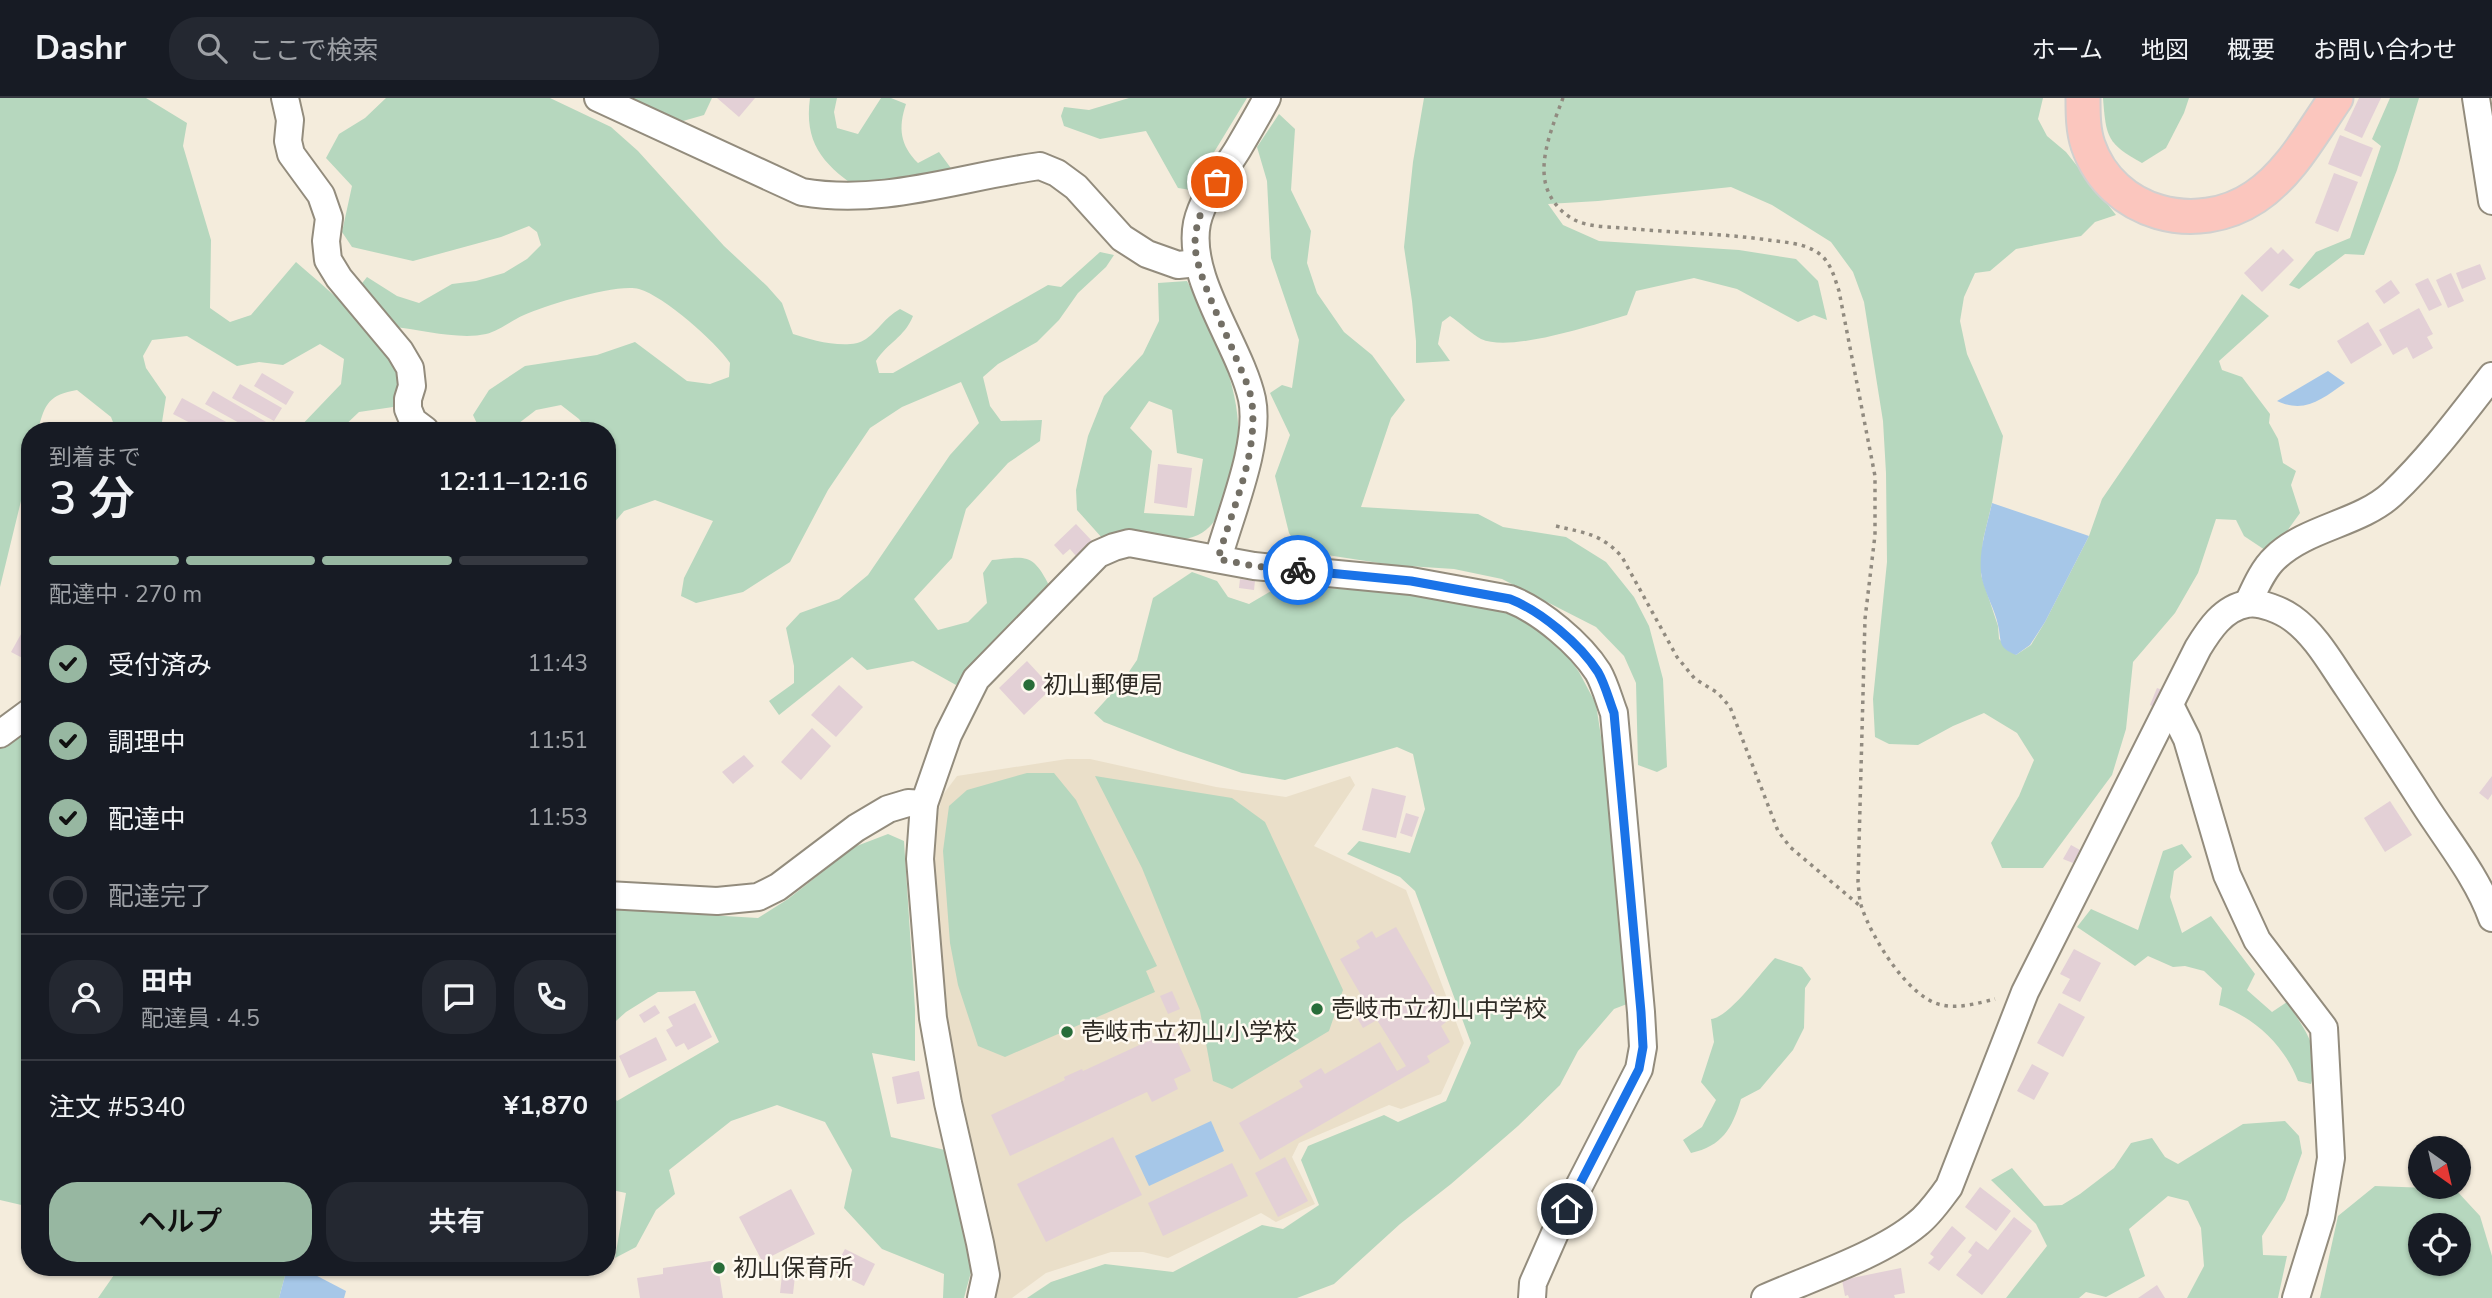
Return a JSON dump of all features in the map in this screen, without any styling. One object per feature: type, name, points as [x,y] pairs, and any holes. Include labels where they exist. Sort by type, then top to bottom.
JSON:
[{"type":"main road","points":[[2083,98],[2083,121],[2088,145],[2109,181],[2126,197],[2142,206],[2160,214],[2181,218],[2207,217],[2236,208],[2258,195],[2282,173],[2336,98]]},
{"type":"street","points":[[285,98],[290,120],[288,141],[291,154],[321,195],[328,218],[328,260],[339,278],[400,351],[410,368],[412,386],[408,410],[414,422]]},
{"type":"street","points":[[598,98],[802,192],[829,197],[894,194],[1040,166],[1076,187],[1122,237],[1147,254],[1178,265],[1198,262]]},
{"type":"street","points":[[1218,559],[1245,468],[1254,427],[1252,399],[1198,262],[1195,244],[1205,201],[1267,98]]},
{"type":"street","points":[[2476,98],[2492,201]]},
{"type":"street","points":[[1765,1298],[1892,1241],[1918,1224],[1934,1207],[1949,1186],[2025,992],[2214,622],[2248,603],[2275,558],[2302,540],[2376,506],[2392,494],[2439,442],[2492,376]]},
{"type":"street","points":[[982,1298],[986,1275],[948,1103],[933,1018],[920,859],[924,804],[948,735],[976,679],[1098,554],[1129,543],[1254,566],[1411,581],[1510,599],[1524,605],[1574,644],[1600,675],[1614,713],[1638,963],[1643,1047],[1639,1069],[1555,1233],[1534,1283],[1532,1298]]},
{"type":"street","points":[[2248,603],[2270,607],[2291,617],[2323,650],[2469,875],[2492,918]]},
{"type":"street","points":[[2170,705],[2187,739],[2227,875],[2257,940],[2324,1028],[2331,1158],[2321,1217],[2296,1298]]},
{"type":"street","points":[[0,734],[21,719]]},
{"type":"street","points":[[616,895],[717,901],[758,897],[778,887],[856,828],[888,809],[908,803],[924,804]]},
{"type":"path","points":[[1563,98],[1544,167],[1549,194],[1563,213],[1578,221],[1597,225],[1731,235],[1793,244],[1815,251],[1828,262],[1834,275],[1875,476],[1875,535],[1865,619],[1862,686],[1858,882],[1861,907],[1875,936],[1900,973],[1926,1000],[1943,1006],[1971,1004],[2025,992]]},
{"type":"path","points":[[1556,526],[1595,536],[1611,544],[1622,557],[1677,657],[1695,679],[1718,693],[1730,707],[1777,831],[1790,847],[1861,907]]},
{"type":"shaded area","points":[[1067,759],[1090,759],[1216,787],[1286,797],[1350,776],[1355,785],[1314,846],[1406,890],[1464,1043],[1441,1094],[1401,1109],[1389,1105],[1299,1143],[1292,1157],[1315,1204],[1276,1222],[1261,1213],[1168,1258],[1143,1252],[1111,1252],[1046,1273],[1012,1298],[996,1298],[1001,1272],[970,1161],[939,983],[931,846],[942,796],[957,776]]},
{"type":"green space","points":[[0,98],[146,98],[187,123],[183,146],[211,240],[210,308],[230,322],[251,315],[296,262],[368,328],[393,357],[404,373],[400,393],[393,407],[359,412],[348,422],[305,422],[341,384],[344,359],[320,344],[283,365],[259,362],[237,366],[187,336],[152,340],[143,356],[146,368],[166,397],[162,422],[113,422],[111,417],[77,390],[54,398],[46,407],[40,422],[21,422],[21,501],[0,587]]},
{"type":"green space","points":[[386,98],[550,98],[611,127],[638,151],[724,246],[782,303],[793,334],[830,343],[850,344],[866,339],[900,309],[913,316],[905,330],[876,361],[879,373],[893,373],[1048,285],[1061,287],[1100,252],[1114,255],[1037,342],[998,364],[983,377],[990,406],[1001,421],[1042,420],[1040,441],[1008,463],[966,509],[952,558],[914,599],[938,630],[968,622],[987,603],[983,573],[992,560],[1028,559],[1039,568],[1050,587],[956,685],[913,661],[867,670],[852,657],[779,715],[769,701],[794,683],[794,666],[786,628],[800,613],[839,599],[868,575],[950,455],[979,423],[961,382],[902,407],[870,428],[828,490],[790,562],[743,592],[696,603],[681,596],[684,578],[713,521],[655,500],[624,511],[616,520],[616,422],[581,422],[561,405],[536,410],[520,422],[476,422],[473,415],[489,390],[525,366],[597,355],[635,342],[687,381],[710,384],[729,377],[730,363],[689,321],[650,293],[639,289],[615,289],[565,301],[476,336],[395,327],[359,287],[367,277],[397,296],[419,303],[452,284],[504,273],[527,259],[541,245],[537,232],[529,226],[501,237],[413,261],[352,247],[342,232],[352,186],[326,158],[339,134],[365,118]]},
{"type":"green space","points":[[627,98],[712,98],[704,115],[683,121]]},
{"type":"green space","points":[[810,98],[837,98],[834,112],[837,128],[858,134],[881,98],[891,98],[906,104],[902,136],[907,150],[918,163],[939,152],[953,171],[856,187],[834,169],[818,150],[810,127]]},
{"type":"green space","points":[[1129,98],[1247,98],[1191,190],[1178,188],[1146,131],[1100,139],[1064,126],[1061,116],[1064,107],[1089,110]]},
{"type":"green space","points":[[1424,98],[2043,98],[2038,119],[2047,136],[2066,152],[2116,215],[2095,222],[2081,236],[2016,249],[1990,271],[1975,273],[1964,297],[1960,321],[1967,354],[2003,436],[1983,540],[1981,575],[1998,626],[1999,639],[2016,655],[2031,645],[2045,622],[2089,536],[2102,499],[2242,294],[2269,316],[2219,361],[2222,370],[2242,377],[2270,414],[2269,423],[2278,439],[2283,463],[2296,471],[2291,485],[2300,513],[2282,538],[2265,550],[2244,536],[2236,520],[2216,519],[2198,573],[2175,613],[2133,662],[2126,729],[2112,775],[2043,868],[2002,868],[1991,843],[2019,796],[2034,760],[2017,733],[1984,713],[1918,745],[1889,744],[1875,737],[1873,699],[1887,562],[1883,421],[1864,302],[1853,272],[1831,242],[1772,205],[1731,187],[1548,204],[1563,225],[1599,241],[1739,250],[1796,259],[1818,281],[1827,320],[1814,315],[1798,322],[1737,289],[1694,278],[1636,291],[1627,315],[1532,340],[1495,342],[1481,339],[1450,316],[1442,322],[1438,344],[1450,361],[1416,363],[1412,301],[1404,247],[1413,162]]},
{"type":"green space","points":[[2103,98],[2189,98],[2166,148],[2142,163],[2110,138],[2105,122]]},
{"type":"green space","points":[[2390,98],[2419,98],[2397,170],[2364,255],[2345,254],[2299,289],[2289,285],[2316,252],[2350,238],[2381,146],[2372,139]]},
{"type":"green space","points":[[1279,114],[1295,129],[1291,190],[1311,231],[1307,263],[1317,293],[1344,332],[1372,355],[1405,400],[1391,418],[1361,507],[1478,514],[1503,527],[1566,537],[1606,562],[1634,597],[1649,626],[1663,679],[1667,767],[1657,772],[1638,765],[1636,683],[1624,656],[1596,627],[1502,579],[1454,569],[1392,565],[1301,551],[1289,533],[1275,476],[1290,435],[1270,393],[1282,385],[1292,388],[1299,340],[1271,258],[1267,181],[1257,147]]},
{"type":"green space","points":[[1187,281],[1224,359],[1237,413],[1235,469],[1218,514],[1212,524],[1198,535],[1163,542],[1103,539],[1077,510],[1076,490],[1088,436],[1104,396],[1143,354],[1159,321],[1158,283]],"holes":[[[1149,401],[1172,410],[1177,453],[1203,459],[1194,516],[1144,513],[1152,451],[1130,428]]]},
{"type":"green space","points":[[1192,572],[1217,581],[1228,597],[1249,604],[1273,590],[1309,587],[1404,593],[1488,606],[1535,625],[1561,647],[1579,672],[1596,704],[1628,954],[1627,1004],[1614,1009],[1578,1051],[1560,1085],[1518,1126],[1400,1224],[1334,1284],[1297,1298],[1027,1298],[1051,1282],[1105,1264],[1173,1272],[1262,1225],[1283,1229],[1319,1205],[1301,1160],[1308,1146],[1384,1115],[1398,1122],[1446,1101],[1471,1043],[1415,891],[1400,877],[1347,854],[1359,841],[1410,853],[1425,809],[1413,754],[1397,747],[1285,780],[1242,773],[1178,751],[1104,722],[1094,713],[1122,682],[1137,660],[1153,598]]},
{"type":"green space","points":[[21,733],[21,1205],[0,1200],[0,744],[4,747]]},
{"type":"green space","points":[[1027,773],[1054,773],[1076,800],[1157,966],[1146,971],[1155,992],[1005,1057],[978,1046],[958,985],[950,943],[943,851],[949,806],[967,790]]},
{"type":"green space","points":[[1095,776],[1232,798],[1265,822],[1343,990],[1329,1031],[1232,1089],[1213,1081],[1200,1011],[1142,868]]},
{"type":"green space","points":[[888,834],[904,841],[915,1009],[915,1061],[872,1053],[891,1137],[949,1151],[971,1272],[964,1298],[943,1298],[944,1274],[882,1249],[844,1208],[852,1170],[825,1122],[777,1105],[731,1121],[669,1170],[675,1194],[656,1210],[636,1247],[616,1257],[626,1193],[616,1191],[616,1100],[719,1042],[695,991],[658,992],[616,1021],[616,910],[758,918],[788,899],[854,847]]},
{"type":"green space","points":[[2182,844],[2192,857],[2174,871],[2170,897],[2182,933],[2211,916],[2255,974],[2247,990],[2272,1012],[2287,1002],[2310,1040],[2313,1050],[2315,1061],[2311,1084],[2298,1081],[2285,1056],[2267,1034],[2244,1017],[2219,1005],[2222,988],[2204,971],[2185,966],[2173,967],[2148,956],[2135,966],[2077,927],[2091,909],[2138,930],[2163,851]]},
{"type":"green space","points":[[1775,958],[1802,967],[1811,979],[1805,988],[1804,1028],[1793,1050],[1760,1089],[1741,1099],[1734,1119],[1724,1135],[1711,1146],[1691,1153],[1683,1140],[1702,1127],[1716,1100],[1701,1082],[1714,1042],[1711,1019],[1727,1011]]},
{"type":"green space","points":[[2285,1121],[2299,1136],[2302,1153],[2285,1200],[2262,1236],[2263,1255],[2287,1256],[2278,1298],[2187,1298],[2204,1266],[2201,1228],[2188,1201],[2168,1196],[2129,1229],[2145,1276],[2106,1297],[2086,1292],[2079,1298],[2006,1298],[2047,1246],[2036,1224],[1991,1180],[2012,1168],[2044,1206],[2062,1205],[2114,1168],[2131,1143],[2152,1138],[2165,1157],[2178,1164],[2243,1124]]},
{"type":"green space","points":[[2375,1186],[2408,1187],[2408,1199],[2464,1199],[2480,1216],[2492,1256],[2492,1298],[2320,1298],[2338,1216]]},
{"type":"green space","points":[[113,1276],[285,1276],[279,1298],[98,1298]]},
{"type":"water","points":[[2328,371],[2345,383],[2313,403],[2296,406],[2277,401]]},
{"type":"water","points":[[1992,503],[2089,536],[2045,622],[2030,645],[2016,655],[2001,643],[1997,619],[1982,579],[1982,550]]},
{"type":"water","points":[[1211,1121],[1224,1151],[1149,1186],[1135,1156]]},
{"type":"water","points":[[285,1276],[317,1276],[346,1291],[344,1298],[279,1298]]},
{"type":"building","points":[[717,98],[755,98],[739,117]]},
{"type":"building","points":[[2359,98],[2381,98],[2362,138],[2344,130]]},
{"type":"building","points":[[2340,135],[2373,148],[2361,177],[2328,164]]},
{"type":"building","points":[[2334,173],[2358,182],[2338,232],[2315,223]]},
{"type":"building","points":[[2271,247],[2278,254],[2283,249],[2294,260],[2262,292],[2244,273]]},
{"type":"building","points":[[2480,264],[2486,279],[2462,289],[2456,273]]},
{"type":"building","points":[[2451,273],[2464,301],[2448,308],[2436,280]]},
{"type":"building","points":[[2428,278],[2442,305],[2429,311],[2415,284]]},
{"type":"building","points":[[2391,280],[2400,293],[2384,304],[2375,291]]},
{"type":"building","points":[[2419,308],[2433,334],[2427,337],[2433,348],[2413,359],[2407,347],[2393,355],[2379,330]]},
{"type":"building","points":[[2368,322],[2382,345],[2351,364],[2337,341]]},
{"type":"building","points":[[262,373],[294,392],[286,405],[254,386]]},
{"type":"building","points":[[240,384],[282,408],[274,421],[232,398]]},
{"type":"building","points":[[213,391],[266,422],[238,422],[205,404]]},
{"type":"building","points":[[182,398],[226,422],[188,422],[173,414]]},
{"type":"building","points":[[1158,464],[1192,468],[1187,508],[1154,503]]},
{"type":"building","points":[[1076,524],[1092,541],[1076,556],[1070,549],[1063,555],[1054,545]]},
{"type":"building","points":[[1240,579],[1255,581],[1254,590],[1239,588]]},
{"type":"building","points":[[21,634],[21,657],[11,652]]},
{"type":"building","points":[[1027,661],[1052,688],[1024,715],[999,688]]},
{"type":"building","points":[[839,685],[863,707],[836,737],[811,715]]},
{"type":"building","points":[[2157,688],[2167,692],[2159,709],[2150,705]]},
{"type":"building","points":[[812,728],[831,746],[801,780],[781,762]]},
{"type":"building","points":[[744,755],[754,766],[733,784],[722,772]]},
{"type":"building","points":[[2492,776],[2492,794],[2488,800],[2479,793]]},
{"type":"building","points":[[1372,788],[1406,796],[1396,838],[1362,830]]},
{"type":"building","points":[[2390,801],[2412,835],[2385,852],[2364,818]]},
{"type":"building","points":[[1406,813],[1419,817],[1412,837],[1400,833]]},
{"type":"building","points":[[2071,845],[2080,850],[2073,863],[2063,859]]},
{"type":"building","points":[[1396,927],[1443,1008],[1439,1010],[1446,1022],[1441,1026],[1450,1042],[1427,1056],[1430,1062],[1260,1160],[1239,1123],[1303,1087],[1299,1081],[1321,1068],[1325,1074],[1380,1042],[1397,1071],[1406,1066],[1377,1020],[1363,1028],[1352,1009],[1365,1002],[1340,959],[1360,948],[1356,941],[1372,931],[1376,938]]},
{"type":"building","points":[[2074,949],[2101,963],[2080,1002],[2062,993],[2070,979],[2060,974]]},
{"type":"building","points":[[1172,991],[1180,1009],[1168,1014],[1160,996]]},
{"type":"building","points":[[695,1003],[712,1037],[688,1050],[684,1043],[676,1047],[666,1030],[673,1026],[668,1017]]},
{"type":"building","points":[[2059,1003],[2085,1017],[2063,1057],[2037,1043]]},
{"type":"building","points":[[655,1005],[660,1013],[644,1023],[639,1015]]},
{"type":"building","points":[[1172,1030],[1191,1071],[1174,1079],[1178,1089],[1152,1102],[1147,1092],[1010,1156],[991,1115],[1065,1080],[1064,1077]]},
{"type":"building","points":[[656,1037],[667,1060],[629,1078],[619,1056]]},
{"type":"building","points":[[2032,1064],[2049,1073],[2034,1100],[2017,1091]]},
{"type":"building","points":[[919,1071],[925,1099],[897,1104],[892,1077]]},
{"type":"building","points":[[1113,1137],[1142,1195],[1046,1242],[1017,1184]]},
{"type":"building","points":[[1285,1157],[1308,1201],[1278,1217],[1255,1173]]},
{"type":"building","points":[[1232,1163],[1248,1196],[1163,1236],[1148,1203]]},
{"type":"building","points":[[1980,1187],[2011,1211],[1996,1231],[1965,1207]]},
{"type":"building","points":[[791,1189],[815,1234],[762,1261],[739,1217]]},
{"type":"building","points":[[2014,1217],[2032,1231],[1982,1295],[1956,1275],[1972,1255],[1968,1252],[1976,1241],[1988,1250]]},
{"type":"building","points":[[1952,1226],[1966,1238],[1939,1271],[1928,1263],[1934,1257],[1930,1254]]},
{"type":"building","points":[[845,1249],[875,1264],[864,1286],[833,1271]]},
{"type":"building","points":[[717,1260],[723,1298],[640,1298],[637,1278],[663,1274],[663,1268]]},
{"type":"building","points":[[1901,1268],[1905,1293],[1894,1295],[1895,1298],[1845,1296],[1842,1280]]},
{"type":"building","points":[[782,1275],[795,1276],[793,1294],[780,1293]]},
{"type":"building","points":[[2157,1285],[2165,1298],[2138,1298]]},
{"type":"way so far","points":[[1217,182],[1205,201],[1195,244],[1198,262],[1252,399],[1254,427],[1245,468],[1218,559],[1298,570]]},
{"type":"place","name":"初山郵便局","points":[[1029,685]]},
{"type":"place","name":"壱岐市立初山中学校","points":[[1317,1009]]},
{"type":"place","name":"壱岐市立初山小学校","points":[[1067,1032]]},
{"type":"place","name":"初山保育所","points":[[719,1268]]},
{"type":"route","points":[[1298,570],[1411,581],[1510,599],[1540,616],[1574,644],[1600,675],[1614,713],[1638,963],[1643,1047],[1639,1069],[1567,1209]]}]
